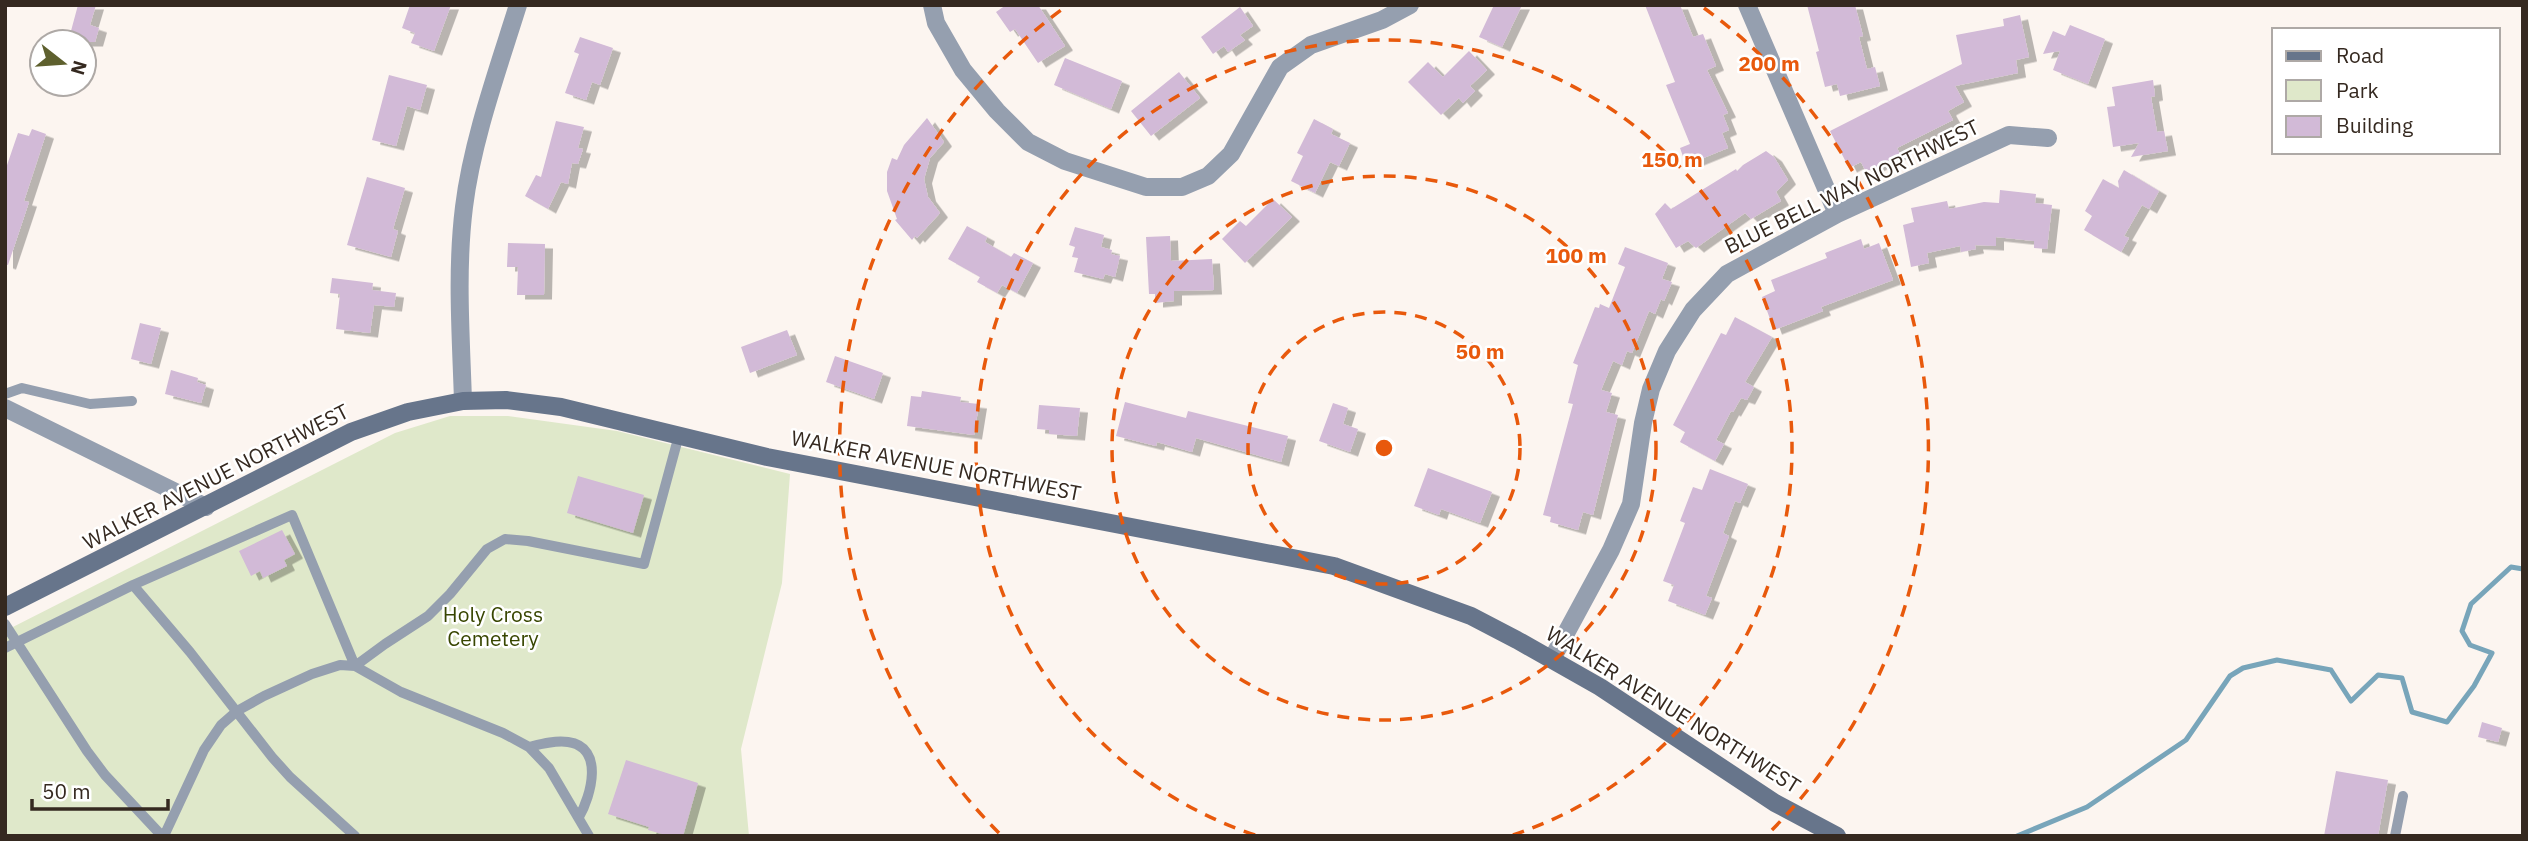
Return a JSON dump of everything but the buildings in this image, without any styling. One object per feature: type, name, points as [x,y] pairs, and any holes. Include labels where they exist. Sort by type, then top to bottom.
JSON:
[{"type":"main road","name":"WALKER AVENUE NORTHWEST","points":[[5,607],[351,432],[408,412],[463,401],[506,400],[561,407],[766,457],[1334,566],[1471,616],[1552,659],[1600,687],[1775,803],[1837,836]]},
{"type":"street","points":[[463,401],[460,289],[464,207],[489,100],[518,5]]},
{"type":"street","points":[[932,5],[936,23],[963,70],[997,111],[1028,142],[1065,161],[1146,187],[1182,187],[1208,176],[1231,154],[1280,67],[1311,45],[1382,20],[1410,5]]},
{"type":"street","points":[[1747,5],[1837,214]]},
{"type":"street","name":"BLUE BELL WAY NORTHWEST","points":[[1552,659],[1611,550],[1631,504],[1643,423],[1651,390],[1667,351],[1693,310],[1727,274],[1837,214],[2009,135],[2048,138]]},
{"type":"street","points":[[5,408],[206,507]]},
{"type":"lane","points":[[5,394],[22,388],[90,404],[132,401]]},
{"type":"lane","points":[[355,666],[428,616],[450,594],[486,549],[505,539],[528,541],[644,564],[679,435]]},
{"type":"lane","points":[[5,648],[133,585],[292,515],[355,666]]},
{"type":"lane","points":[[133,585],[172,628],[258,741],[290,777],[355,836]]},
{"type":"lane","points":[[5,624],[87,751],[105,775],[163,836],[204,750],[221,725],[237,711],[319,671],[340,665],[355,666],[401,692],[503,733],[529,747],[549,768],[589,836]]},
{"type":"lane","points":[[529,747],[566,741],[582,748],[592,769],[593,781],[579,817]]},
{"type":"lane","points":[[2395,836],[2403,796]]},
{"type":"green space","name":"Holy Cross Cemetery","points":[[450,416],[508,416],[617,431],[790,474],[782,583],[741,749],[749,836],[5,836],[5,631],[395,433]]},
{"type":"waterway","points":[[2017,836],[2087,807],[2186,740],[2230,676],[2243,668],[2277,660],[2331,670],[2351,701],[2378,675],[2402,678],[2412,712],[2447,722],[2474,686],[2492,653],[2470,645],[2462,631],[2471,604],[2511,567],[2523,569]]}]
